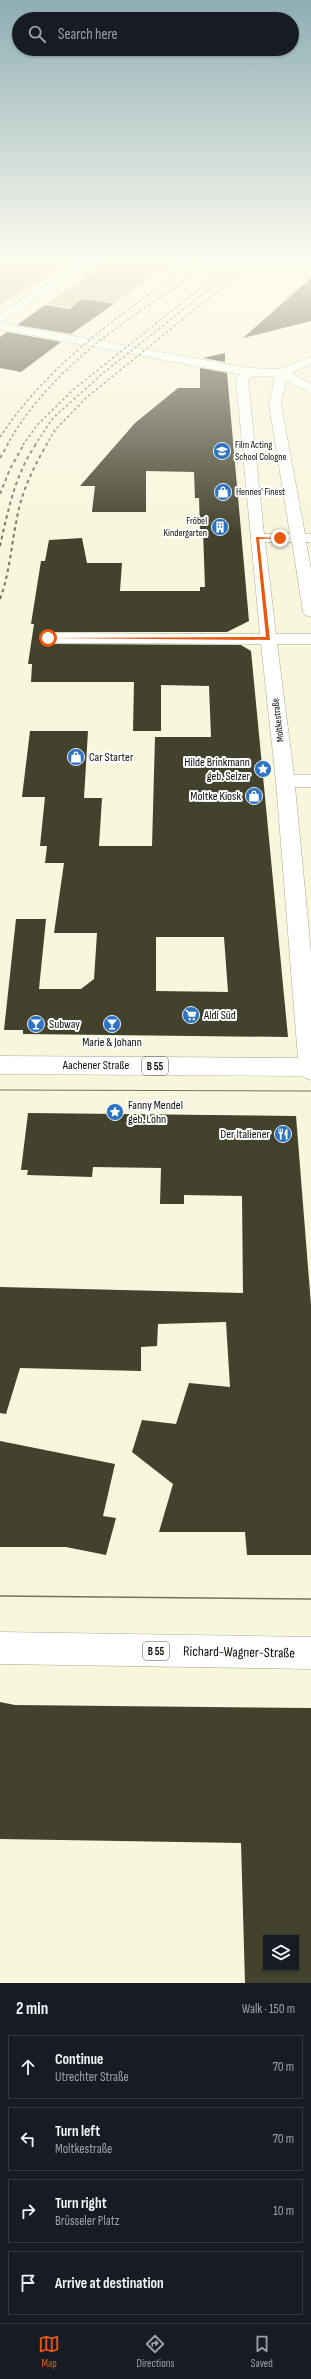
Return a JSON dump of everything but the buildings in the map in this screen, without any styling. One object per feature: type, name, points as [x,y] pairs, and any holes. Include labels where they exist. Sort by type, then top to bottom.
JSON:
[{"type":"street","points":[[133,351],[249,372],[311,373]]},
{"type":"street","points":[[249,372],[311,352]]},
{"type":"street","points":[[282,373],[311,360]]},
{"type":"street","name":"Moltkestraße","points":[[249,372],[242,379],[257,538],[285,781],[311,1068]]},
{"type":"street","points":[[282,373],[311,389]]},
{"type":"street","points":[[282,373],[275,405],[305,538],[311,612]]},
{"type":"street","points":[[257,538],[305,538]]},
{"type":"street","points":[[48,638],[311,639]]},
{"type":"street","points":[[285,781],[311,781]]},
{"type":"street","name":"Aachener Straße","points":[[0,1065],[311,1068]]},
{"type":"street","name":"Richard-Wagner-Straße","points":[[0,1648],[311,1653]]},
{"type":"tram line","points":[[0,1090],[311,1091]]},
{"type":"tram line","points":[[0,1596],[311,1599]]},
{"type":"railway","points":[[0,437],[20,409],[77,351]]},
{"type":"railway","points":[[7,445],[27,415],[49,387],[88,351]]},
{"type":"railway","points":[[23,445],[37,425],[74,389],[122,351]]},
{"type":"railway","points":[[35,445],[53,418],[102,374],[132,351]]},
{"type":"railway","points":[[46,445],[55,430],[86,398],[144,351]]},
{"type":"railway","points":[[0,458],[8,444]]},
{"type":"railway","points":[[0,494],[10,469],[24,444]]},
{"type":"railway","points":[[0,546],[9,506],[17,480],[36,444]]},
{"type":"railway","points":[[0,599],[8,569],[19,509],[25,489],[37,461],[47,444]]},
{"type":"place","name":"Film Acting School Cologne","points":[[222,451]]},
{"type":"place","name":"Hennes' Finest","points":[[223,492]]},
{"type":"place","name":"Fröbel Kindergarten","points":[[220,527]]},
{"type":"place","name":"Car Starter","points":[[76,757]]},
{"type":"place","name":"Hilde Brinkmann geb. Selzer","points":[[263,769]]},
{"type":"place","name":"Moltke Kiosk","points":[[254,796]]},
{"type":"place","name":"Aldi Süd","points":[[191,1015]]},
{"type":"place","name":"Subway","points":[[36,1024]]},
{"type":"place","name":"Marie & Johann","points":[[112,1024]]},
{"type":"place","name":"Fanny Mendel geb. Lohn","points":[[115,1112]]},
{"type":"place","name":"Der Italiener","points":[[283,1134]]},
{"type":"route","points":[[48,638],[269,639],[257,538],[280,538]]}]
